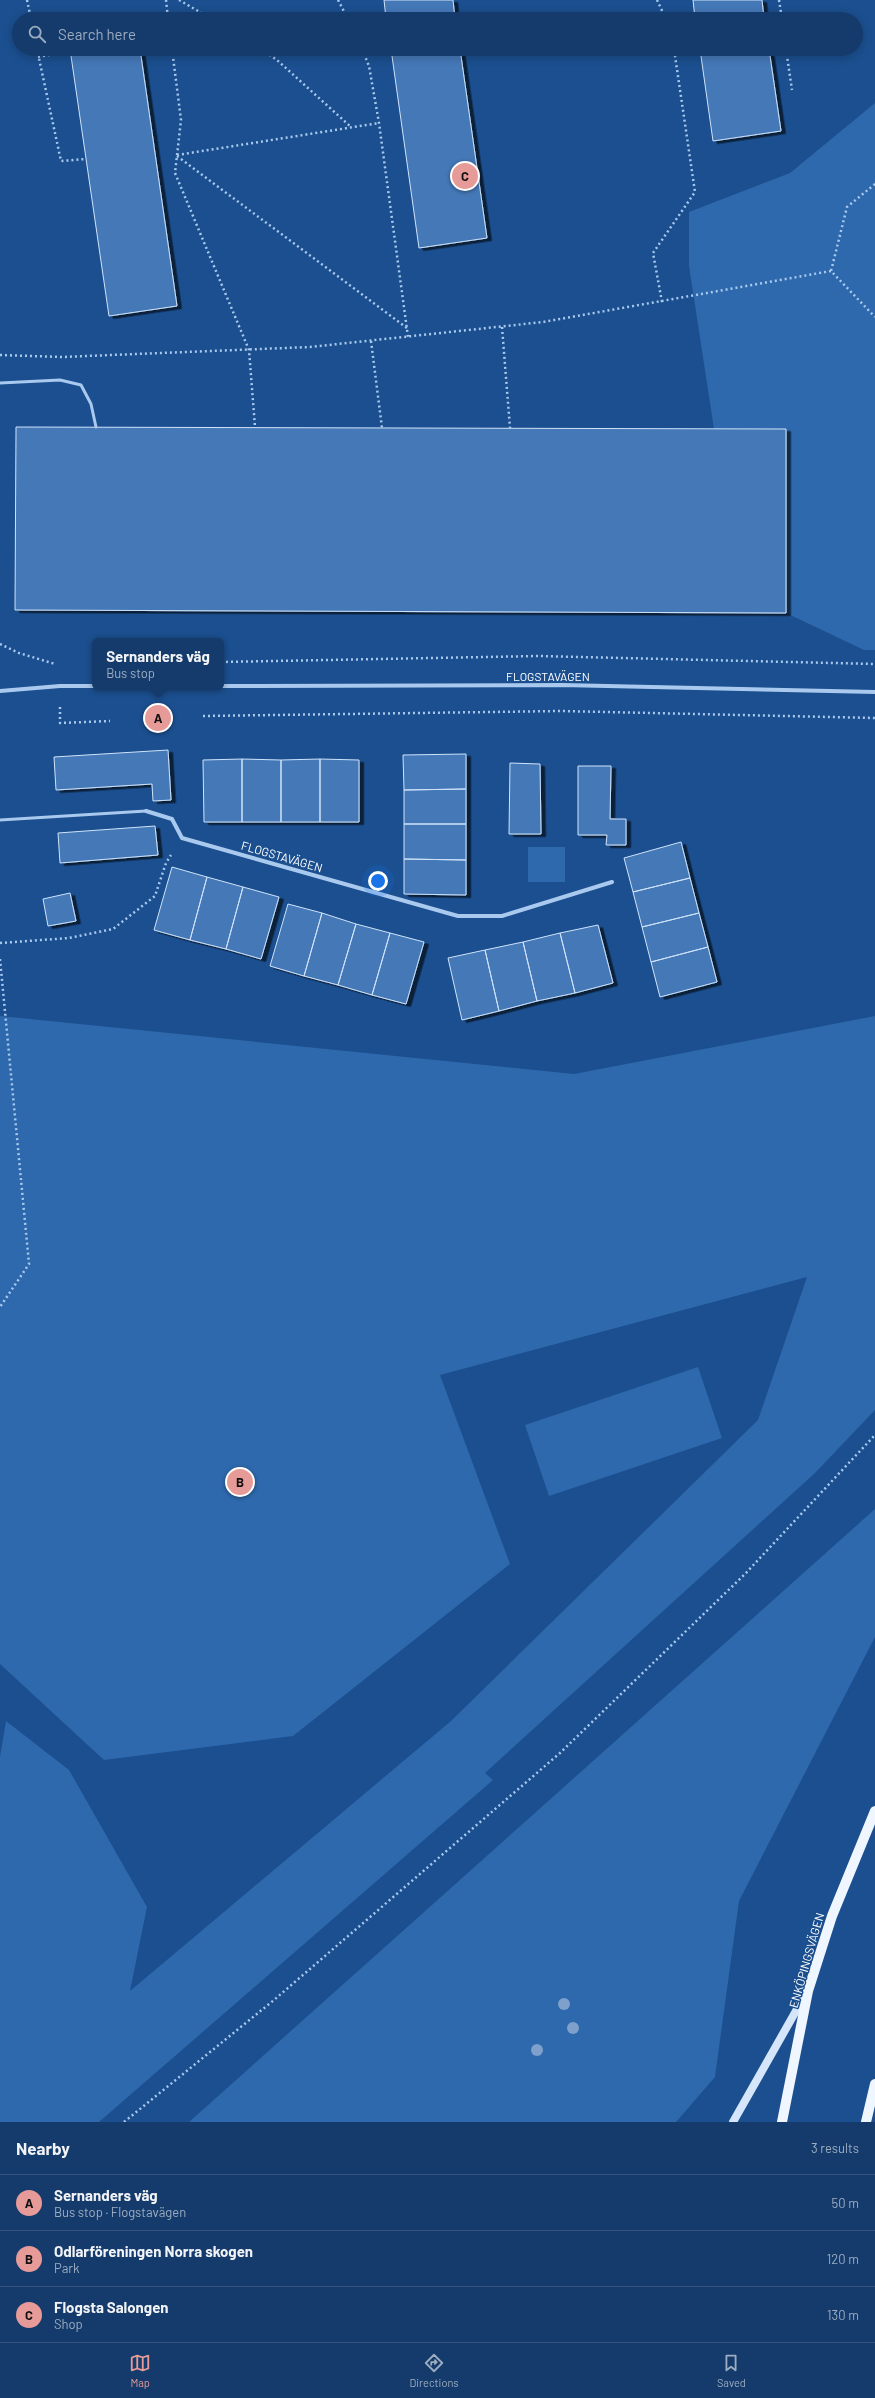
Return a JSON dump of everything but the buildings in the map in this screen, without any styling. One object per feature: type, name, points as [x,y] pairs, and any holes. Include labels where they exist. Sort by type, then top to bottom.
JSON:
[{"type":"main road","name":"ENKÖPINGSVÄGEN","points":[[782,2122],[808,1991],[832,1916],[875,1811]]},
{"type":"main road","points":[[733,2122],[808,1991]]},
{"type":"main road","points":[[866,2122],[875,2084]]},
{"type":"street","name":"FLOGSTAVÄGEN","points":[[224,686],[562,685],[875,692]]},
{"type":"street","points":[[0,691],[60,686],[92,686]]},
{"type":"street","points":[[146,811],[172,819],[182,838]]},
{"type":"street","name":"FLOGSTAVÄGEN","points":[[182,838],[458,916],[502,916],[612,882]]},
{"type":"lane","points":[[0,383],[60,380],[81,385],[91,404],[96,427]]},
{"type":"lane","points":[[0,820],[146,811]]},
{"type":"path","points":[[27,0],[30,12]]},
{"type":"path","points":[[166,0],[167,12]]},
{"type":"path","points":[[179,0],[200,12]]},
{"type":"path","points":[[338,0],[344,12]]},
{"type":"path","points":[[657,0],[663,12]]},
{"type":"path","points":[[779,0],[781,12]]},
{"type":"path","points":[[44,56],[38,57],[61,161],[86,159]]},
{"type":"path","points":[[173,56],[181,120],[175,173],[249,350],[255,427]]},
{"type":"path","points":[[271,56],[351,127]]},
{"type":"path","points":[[365,56],[370,66],[379,123],[408,337]]},
{"type":"path","points":[[662,302],[653,253],[695,192],[675,56]]},
{"type":"path","points":[[787,56],[792,90]]},
{"type":"path","points":[[177,155],[379,123]]},
{"type":"path","points":[[177,155],[407,329]]},
{"type":"path","points":[[831,271],[847,207],[875,184]]},
{"type":"path","points":[[0,355],[62,357],[249,350],[371,341],[543,322],[831,271]]},
{"type":"path","points":[[831,271],[875,317]]},
{"type":"path","points":[[502,327],[510,428]]},
{"type":"path","points":[[371,341],[382,428]]},
{"type":"path","points":[[224,662],[538,656],[875,664]]},
{"type":"path","points":[[203,716],[561,712],[875,718]]},
{"type":"path","points":[[0,943],[69,938],[112,929],[155,896],[166,862],[182,838]]},
{"type":"path","points":[[0,959],[29,1264],[0,1307]]},
{"type":"path","points":[[124,2122],[274,2000],[560,1752],[745,1574],[875,1435]]},
{"type":"shaded area","points":[[875,103],[875,650],[864,650],[786,613],[786,430],[714,429],[689,266],[689,212],[790,173]]},
{"type":"shaded area","points":[[528,847],[565,847],[565,882],[528,882]]},
{"type":"shaded area","points":[[0,1016],[574,1074],[875,1016],[875,1410],[815,1473],[485,1773],[493,1780],[99,2122],[0,2122],[0,1757],[6,1721],[69,1770],[147,1907],[130,1991],[451,1721],[758,1420],[807,1277],[440,1375],[510,1564],[293,1736],[104,1760],[0,1664]]},
{"type":"shaded area","points":[[698,1367],[722,1438],[549,1496],[525,1425]]},
{"type":"shaded area","points":[[875,1509],[875,1637],[739,1901],[715,2077],[676,2122],[189,2122]]},
{"type":"place","name":"Flogsta Salongen","points":[[465,176]]},
{"type":"place","name":"Sernanders väg","points":[[158,718]]},
{"type":"place","name":"Odlarföreningen Norra skogen","points":[[240,1482]]}]
